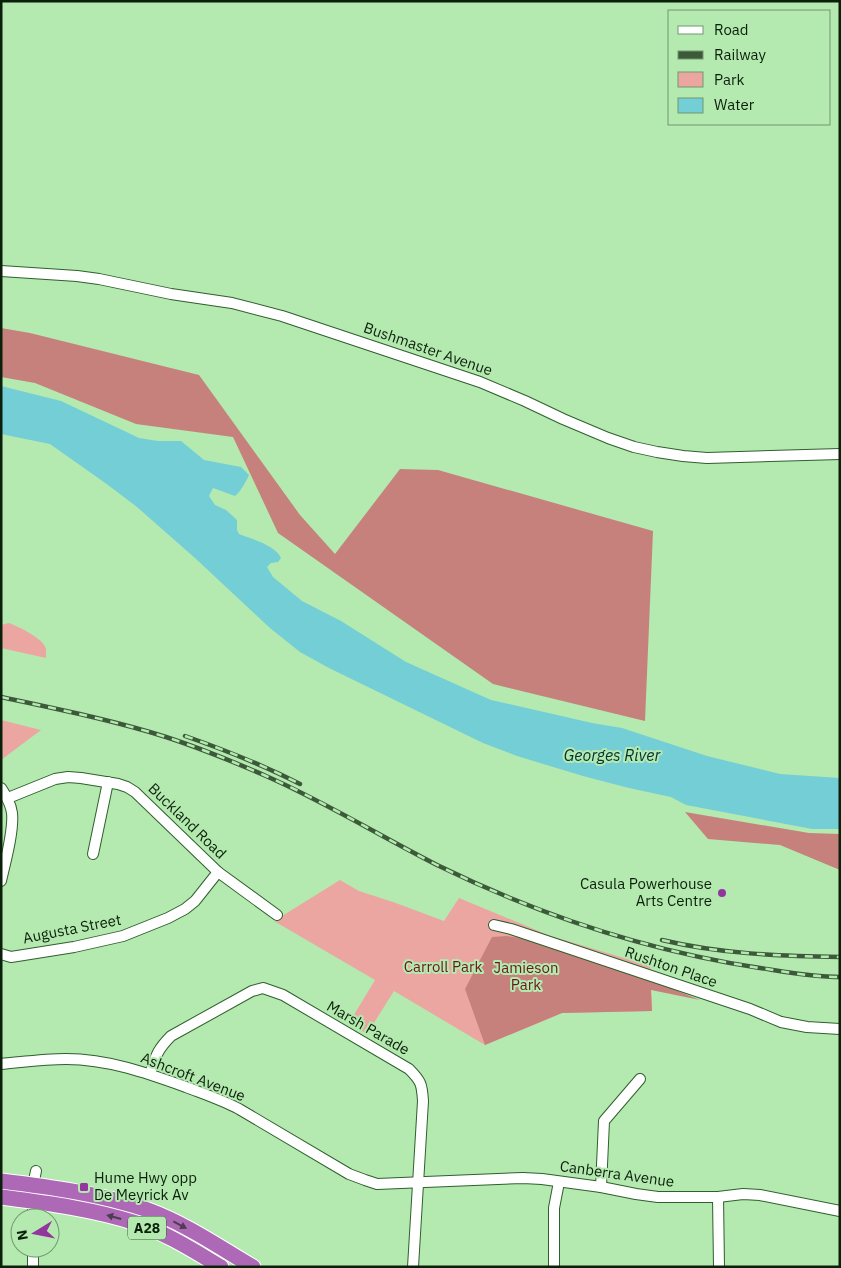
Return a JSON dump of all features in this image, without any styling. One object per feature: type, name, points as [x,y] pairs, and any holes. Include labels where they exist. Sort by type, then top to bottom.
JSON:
[{"type":"highway","name":"A28","points":[[1,1180],[35,1178],[148,1210],[175,1222],[253,1267]]},
{"type":"highway","name":"A28","points":[[1,1196],[97,1213],[136,1223],[160,1233],[221,1267]]},
{"type":"street","name":"Bushmaster Avenue","points":[[1,271],[99,279],[171,294],[232,303],[282,316],[480,382],[608,438],[634,447],[683,456],[707,458],[840,454]]},
{"type":"street","name":"Buckland Road","points":[[8,798],[55,779],[68,776],[127,787],[135,792],[218,872],[277,915]]},
{"type":"street","points":[[93,854],[108,782]]},
{"type":"street","points":[[1,788],[8,798],[12,813],[12,827],[1,881]]},
{"type":"street","name":"Augusta Street","points":[[1,954],[11,957],[74,947],[123,936],[168,918],[196,901],[218,872]]},
{"type":"street","name":"Rushton Place","points":[[494,925],[750,1009],[781,1022],[840,1029]]},
{"type":"street","name":"Marsh Parade","points":[[150,1074],[161,1046],[172,1036],[252,991],[263,988],[283,995],[409,1069],[418,1078],[422,1088],[423,1101],[413,1267]]},
{"type":"street","name":"Ashcroft Avenue","points":[[1,1064],[65,1059],[88,1060],[150,1074],[239,1108],[349,1174],[377,1184],[418,1182]]},
{"type":"street","points":[[601,1187],[604,1121],[640,1079]]},
{"type":"street","points":[[32,1208],[35,1178]]},
{"type":"street","name":"Canberra Avenue","points":[[418,1182],[542,1179],[601,1187],[658,1198],[760,1195],[840,1211]]},
{"type":"street","points":[[554,1267],[554,1208],[559,1182]]},
{"type":"street","points":[[718,1197],[719,1267]]},
{"type":"green space","points":[[1,328],[30,333],[199,375],[300,515],[335,554],[400,469],[438,470],[653,531],[645,721],[493,684],[278,533],[233,437],[136,424],[35,383],[1,377]]},
{"type":"green space","points":[[9,623],[30,633],[40,641],[46,649],[46,658],[1,648],[1,625]]},
{"type":"green space","points":[[1,720],[41,730],[1,760]]},
{"type":"green space","points":[[685,812],[809,833],[840,834],[840,870],[780,845],[708,839]]},
{"type":"green space","name":"Carroll Park","points":[[340,880],[359,891],[444,921],[459,898],[548,935],[650,966],[652,1011],[562,1013],[485,1045],[394,991],[367,1034],[349,1023],[375,980],[274,921]]},
{"type":"green space","name":"Jamieson Park","points":[[507,936],[528,939],[638,975],[700,1000],[651,990],[652,1011],[562,1013],[485,1045],[465,989],[492,937]]},
{"type":"water","name":"Georges River","points":[[1,386],[61,401],[139,438],[158,441],[181,441],[204,460],[241,467],[249,475],[235,496],[213,488],[209,496],[215,505],[226,510],[237,520],[239,534],[263,543],[278,554],[281,558],[278,562],[271,563],[267,567],[273,577],[302,601],[341,621],[406,662],[491,700],[622,728],[707,756],[780,774],[840,778],[840,829],[812,829],[686,805],[671,797],[583,776],[517,756],[483,743],[329,668],[300,652],[270,628],[195,558],[137,507],[108,485],[50,444],[1,434]]},
{"type":"railway","points":[[1,697],[125,725],[217,755],[288,786],[437,865],[476,883],[515,900],[595,929],[677,952],[718,961],[800,974],[840,977]]},
{"type":"railway","points":[[185,736],[244,758],[300,784]]},
{"type":"railway","points":[[662,940],[728,951],[773,955],[840,957]]},
{"type":"place","name":"Casula Powerhouse Arts Centre","points":[[722,893]]},
{"type":"place","name":"Hume Hwy opp De Meyrick Av","points":[[84,1187]]}]
